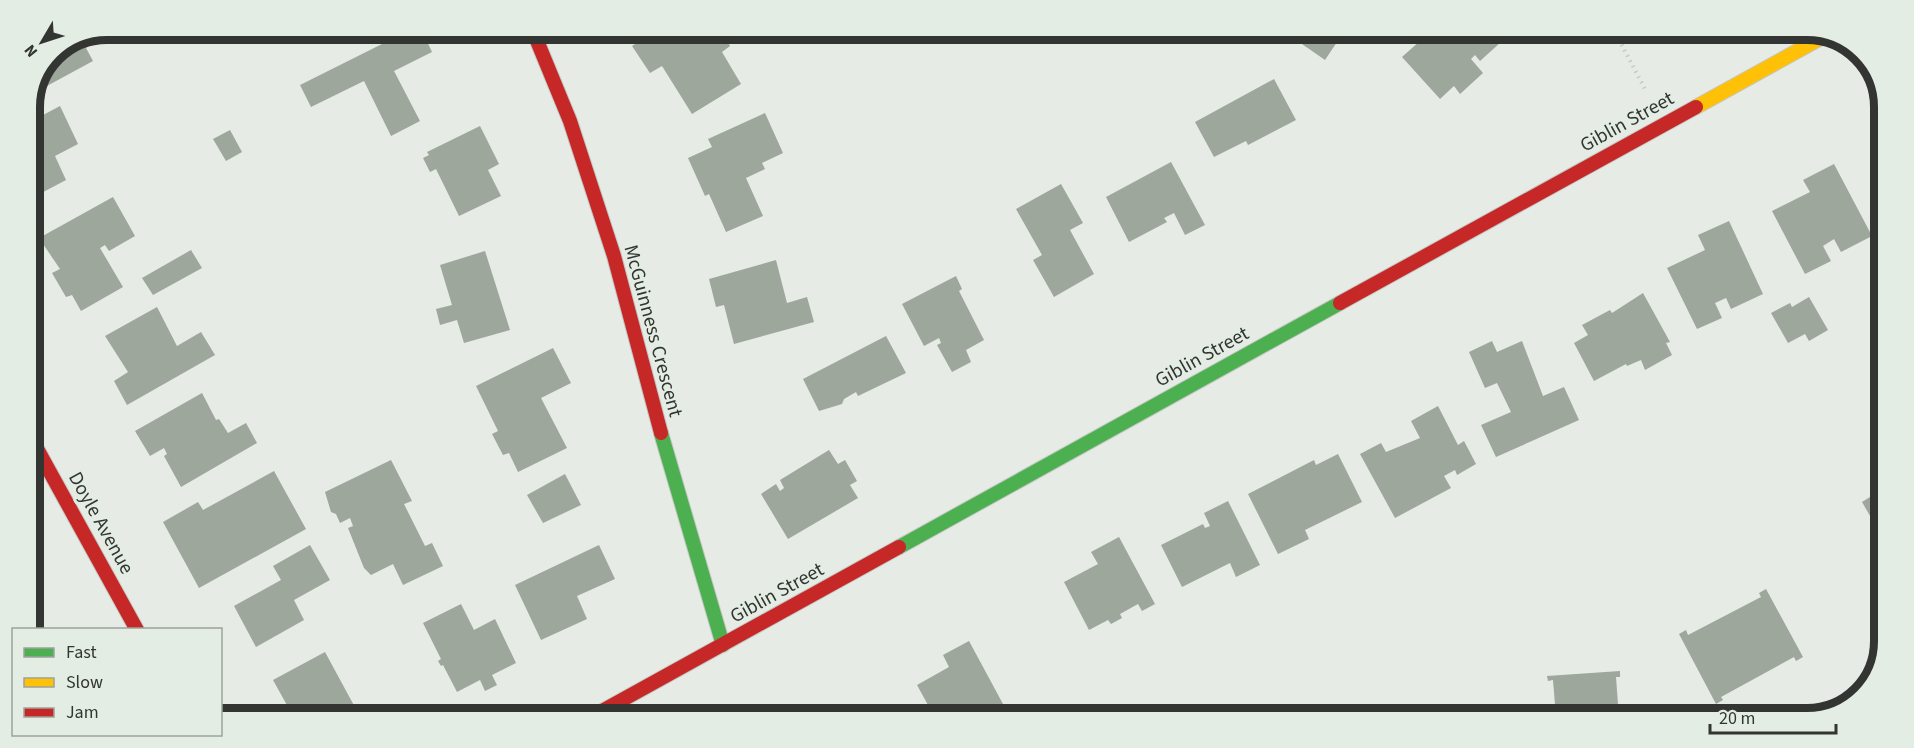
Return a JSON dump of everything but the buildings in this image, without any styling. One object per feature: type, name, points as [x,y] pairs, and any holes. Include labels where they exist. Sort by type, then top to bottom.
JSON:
[{"type":"street","name":"McGuinness Crescent","points":[[537,40],[570,121],[614,256],[679,502],[723,645]]},
{"type":"street","name":"Giblin Street","points":[[608,708],[1815,41]]},
{"type":"street","name":"Doyle Avenue","points":[[41,455],[136,628]]},
{"type":"path","points":[[1619,40],[1662,124]]},
{"type":"traffic: fast","points":[[899,547],[1340,303]]},
{"type":"traffic: fast","points":[[661,433],[723,645]]},
{"type":"traffic: slow","points":[[1696,107],[1815,41]]},
{"type":"traffic: jam","points":[[537,40],[570,121],[614,256],[661,433]]},
{"type":"traffic: jam","points":[[1340,303],[1696,107]]},
{"type":"traffic: jam","points":[[41,455],[136,628]]},
{"type":"traffic: jam","points":[[608,708],[899,547]]}]
